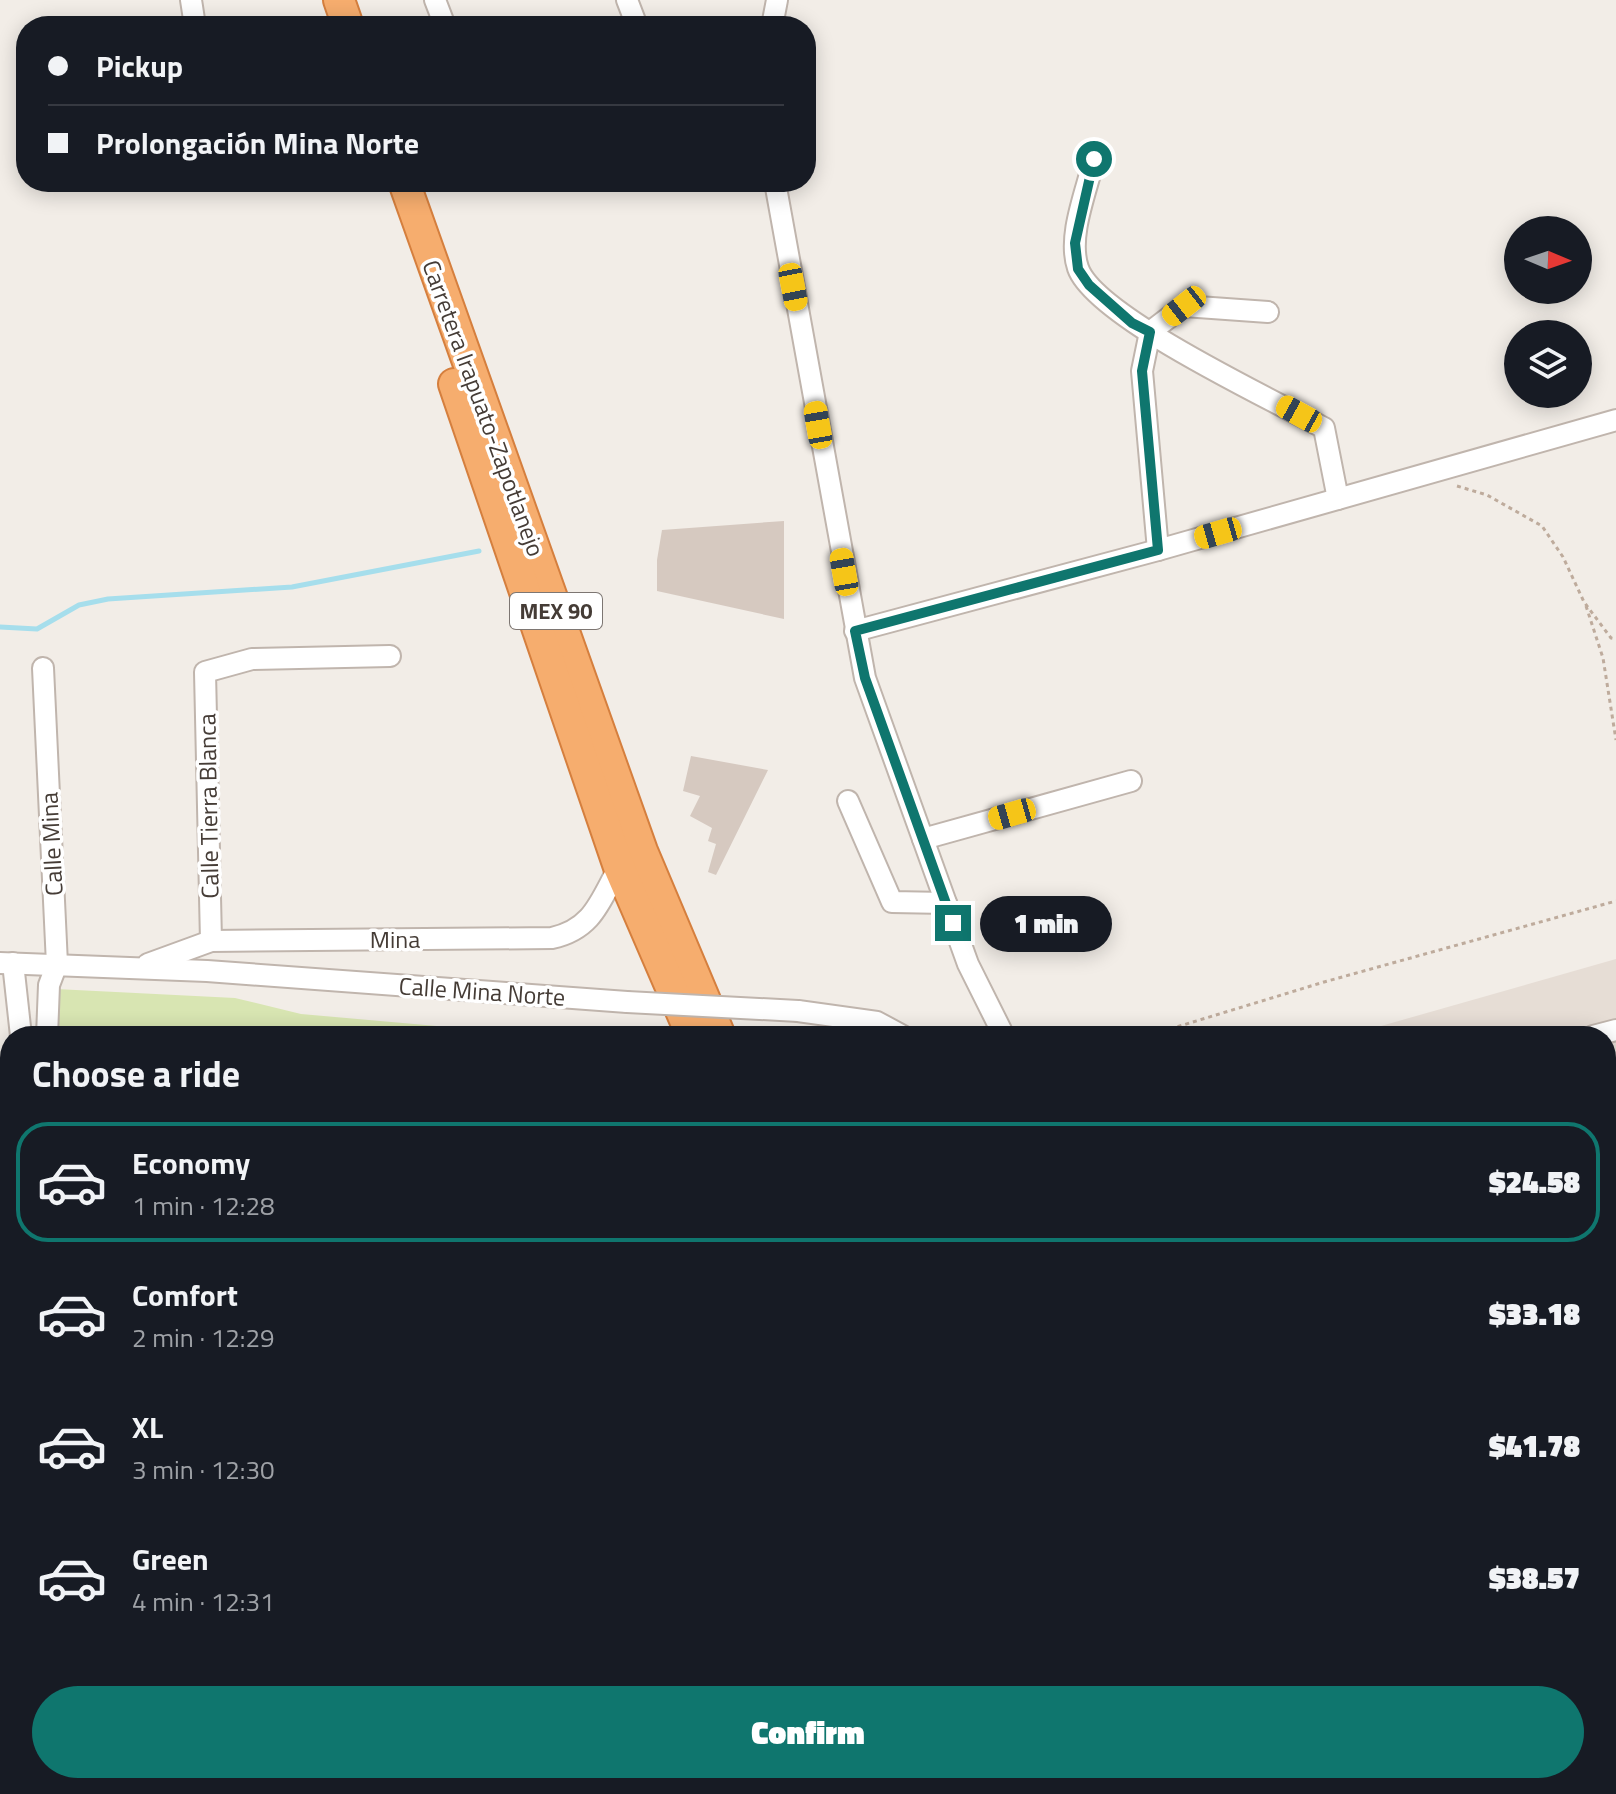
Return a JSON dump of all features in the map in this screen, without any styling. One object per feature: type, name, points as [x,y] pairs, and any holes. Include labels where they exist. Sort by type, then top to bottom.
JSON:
[{"type":"highway","name":"MEX 90","points":[[387,192],[619,867],[688,1026]]},
{"type":"highway","name":"Carretera Irapuato-Zapotlanejo","points":[[408,192],[642,851],[716,1026]]},
{"type":"street","points":[[1094,159],[1075,243],[1078,269],[1089,285],[1132,323],[1324,428],[1338,499]]},
{"type":"street","points":[[777,192],[865,678],[968,964],[999,1026]]},
{"type":"street","points":[[1158,550],[1142,371],[1150,332],[1184,306],[1268,312]]},
{"type":"street","points":[[855,631],[1158,550],[1616,420]]},
{"type":"street","name":"Calle Tierra Blanca","points":[[211,941],[205,672],[252,659],[390,656]]},
{"type":"street","name":"Calle Mina","points":[[43,668],[57,964],[49,985],[47,1026]]},
{"type":"street","points":[[923,839],[1131,781]]},
{"type":"street","points":[[848,801],[892,902],[946,903]]},
{"type":"street","name":"Mina","points":[[139,968],[211,941],[552,938],[576,933],[594,912],[619,867]]},
{"type":"street","points":[[19,1026],[7,963],[57,964]]},
{"type":"street","name":"Calle Mina Norte","points":[[57,964],[798,1011],[877,1022],[884,1026]]},
{"type":"path","points":[[1421,475],[1487,495],[1542,526],[1563,557],[1584,602],[1603,658],[1615,718],[1616,740]]},
{"type":"path","points":[[1584,602],[1611,638],[1616,639]]},
{"type":"path","points":[[1180,1026],[1324,982],[1616,901]]},
{"type":"shaded area","points":[[1616,959],[1616,1026],[1381,1026]]},
{"type":"green space","points":[[56,989],[235,998],[301,1014],[437,1026],[55,1026]]},
{"type":"building","points":[[784,521],[784,619],[657,591],[657,560],[662,530]]},
{"type":"building","points":[[691,756],[768,770],[716,875],[708,872],[716,844],[708,841],[712,828],[690,816],[700,796],[683,791]]},
{"type":"waterway","points":[[0,627],[37,629],[79,605],[108,599],[292,587],[479,551]]},
{"type":"route","points":[[953,923],[865,678],[855,631],[1158,550],[1142,371],[1150,332],[1132,323],[1089,285],[1078,269],[1075,243],[1094,159]]}]
